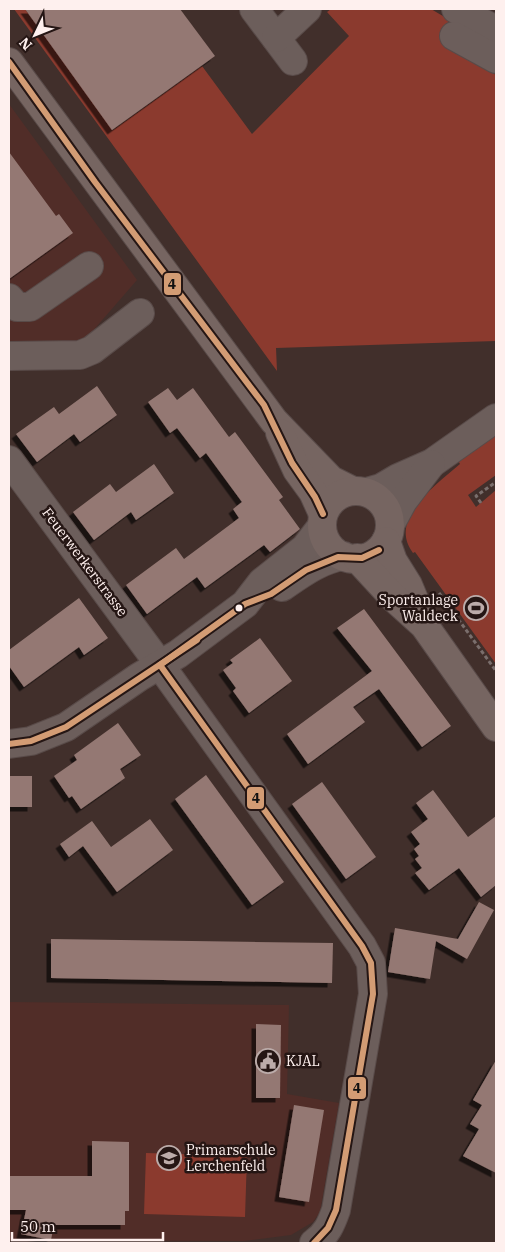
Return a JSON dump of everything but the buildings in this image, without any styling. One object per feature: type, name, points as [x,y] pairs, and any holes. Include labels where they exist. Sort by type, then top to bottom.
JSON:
[{"type":"main road","points":[[9,62],[274,420],[331,480],[359,491],[385,506],[393,561],[408,585],[424,625]]},
{"type":"main road","points":[[274,420],[296,470],[319,504],[323,520],[323,535],[330,546],[350,557],[424,625],[496,727]]},
{"type":"main road","points":[[323,520],[335,498],[359,491]]},
{"type":"main road","points":[[350,557],[372,555],[389,532]]},
{"type":"street","points":[[254,9],[293,61]]},
{"type":"street","points":[[276,38],[307,9]]},
{"type":"street","points":[[456,9],[496,30]]},
{"type":"street","points":[[454,36],[496,59]]},
{"type":"street","points":[[9,298],[17,307],[30,307],[89,266]]},
{"type":"street","points":[[9,356],[80,355],[92,350],[140,313]]},
{"type":"street","points":[[359,491],[381,488],[432,463],[496,418]]},
{"type":"street","name":"Feuerwerkerstrasse","points":[[9,460],[160,664],[362,946],[370,963],[373,994],[336,1210],[331,1225],[323,1237],[314,1243]]},
{"type":"street","points":[[389,532],[404,501],[432,463]]},
{"type":"street","points":[[9,744],[31,741],[66,727],[178,654],[245,604],[262,582],[305,548],[323,520]]},
{"type":"street","points":[[245,604],[271,594],[297,576],[321,563],[350,557]]},
{"type":"path","points":[[481,503],[476,496],[496,482]]},
{"type":"path","points":[[438,592],[496,671]]},
{"type":"shaded area","points":[[14,9],[25,9],[113,130],[202,66],[252,134],[349,36],[327,12],[331,9],[431,9],[458,25],[473,61],[496,75],[496,341],[276,348],[277,371]]},
{"type":"shaded area","points":[[9,104],[137,280],[84,341],[9,341]]},
{"type":"shaded area","name":"Sportanlage Waldeck","points":[[496,430],[496,475],[468,495],[476,507],[496,490],[496,664],[415,552],[413,553],[407,540],[406,528],[410,515],[418,503],[460,464],[457,459]]},
{"type":"shaded area","name":"Primarschule Lerchenfeld","points":[[9,1002],[289,1005],[287,1094],[339,1103],[320,1212],[313,1222],[291,1235],[243,1241],[9,1240]]},
{"type":"shaded area","points":[[146,1153],[247,1156],[245,1217],[144,1214]]},
{"type":"transit line","name":"4","points":[[9,62],[95,182],[264,405],[292,463],[315,497],[323,514]]},
{"type":"transit line","name":"4","points":[[160,665],[245,604],[271,594],[306,570],[338,557],[362,558],[379,550]]},
{"type":"transit line","name":"4","points":[[9,744],[31,741],[66,727],[197,640]]},
{"type":"transit line","name":"4","points":[[160,665],[362,946],[371,963],[373,994],[336,1210],[328,1228],[314,1243]]},
{"type":"place","name":"Sportanlage Waldeck","points":[[476,608]]},
{"type":"place","name":"KJAL","points":[[268,1061]]},
{"type":"place","name":"Primarschule Lerchenfeld","points":[[169,1158]]}]
